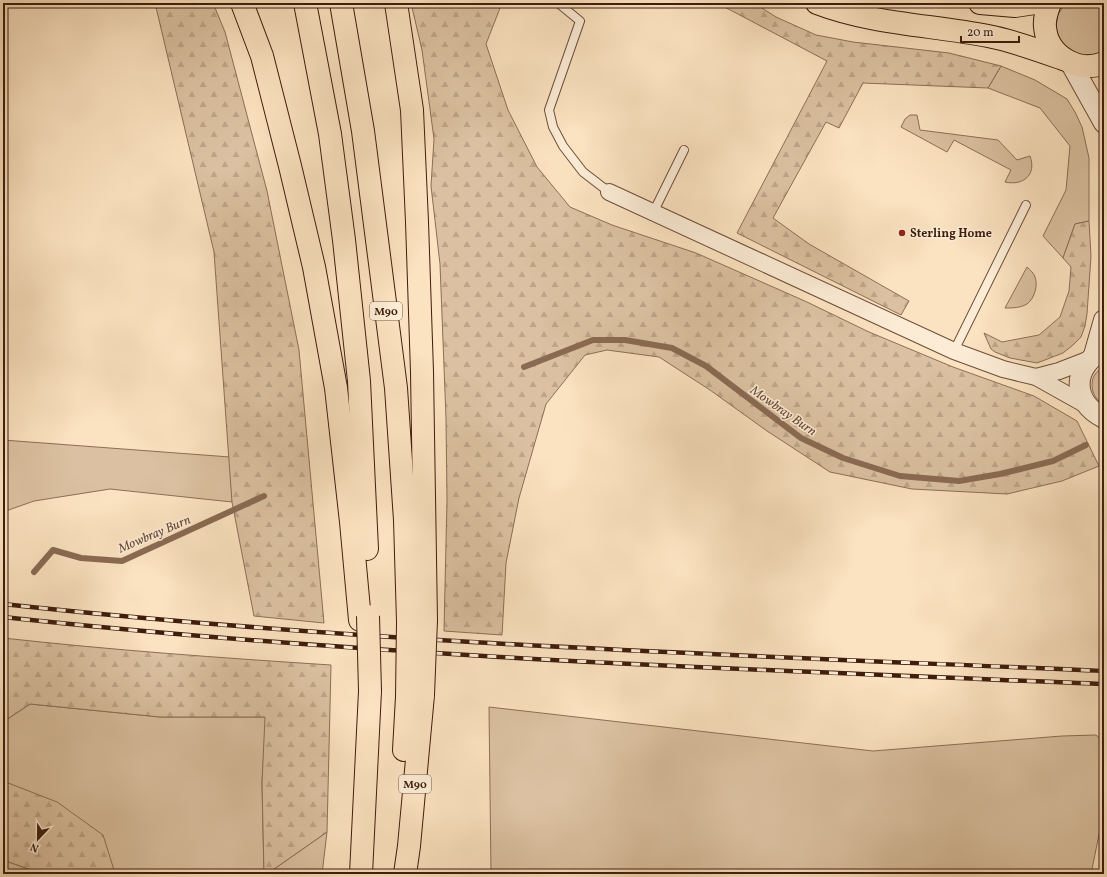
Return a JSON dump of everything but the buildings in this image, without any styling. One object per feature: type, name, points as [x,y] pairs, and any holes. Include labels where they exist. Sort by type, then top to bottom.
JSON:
[{"type":"main road","name":"M90","points":[[242,3],[262,56],[314,267],[336,388],[351,522],[364,618]]},
{"type":"main road","name":"M90","points":[[306,3],[332,150],[344,240],[359,381],[366,521],[364,618],[366,690],[363,848],[361,874]]},
{"type":"main road","name":"M90","points":[[341,3],[363,132],[396,388],[405,520],[417,621]]},
{"type":"main road","name":"M90","points":[[396,3],[412,110],[422,372],[415,696],[409,846],[405,874]]},
{"type":"main road","points":[[817,3],[874,19],[987,36],[1027,45],[1067,60]]},
{"type":"main road","points":[[980,3],[1015,6],[1034,3]]},
{"type":"main road","points":[[1050,3],[1046,13],[1044,26],[1052,48],[1074,64],[1090,66],[1104,63]]},
{"type":"main road","name":"M90","points":[[396,874],[415,696]]},
{"type":"street","points":[[1067,60],[1104,123]]},
{"type":"street","points":[[609,192],[954,351],[1003,369],[1036,377],[1097,416]]},
{"type":"street","points":[[1097,416],[1081,394],[1079,382],[1081,372],[1096,355],[1104,320]]},
{"type":"street","points":[[1036,377],[1059,371],[1096,355]]},
{"type":"lane","points":[[558,3],[580,21],[549,110],[553,127],[563,146],[583,172],[609,192]]},
{"type":"lane","points":[[653,213],[684,150]]},
{"type":"lane","points":[[954,351],[1026,205]]},
{"type":"green space","points":[[155,3],[213,3],[225,32],[267,191],[299,350],[324,623],[254,616],[232,502],[214,252]]},
{"type":"green space","points":[[411,3],[502,3],[486,44],[508,110],[537,167],[570,207],[612,225],[696,253],[807,302],[869,332],[953,367],[1034,396],[1077,421],[1099,466],[1062,481],[1007,494],[912,489],[830,472],[659,357],[607,350],[585,355],[546,404],[519,498],[506,563],[502,635],[444,631],[447,500],[446,418],[440,264],[431,186],[434,139],[422,50]]},
{"type":"green space","points":[[717,3],[754,3],[776,17],[816,35],[853,42],[949,53],[1001,66],[988,88],[863,83],[839,128],[826,122],[773,218],[809,244],[909,301],[901,315],[737,233],[827,61]]},
{"type":"green space","points":[[1065,3],[1104,3],[1104,55],[1083,58],[1064,46],[1058,37],[1056,26],[1058,15]]},
{"type":"green space","points":[[1001,66],[1035,80],[1067,99],[1082,127],[1089,158],[1089,221],[1075,224],[1063,258],[1043,236],[1066,190],[1070,146],[1040,108],[988,88]]},
{"type":"green space","points":[[910,115],[917,115],[920,130],[998,140],[1017,160],[1030,156],[1032,169],[1030,174],[1023,181],[1012,183],[1005,182],[1011,170],[954,140],[947,152],[901,127],[905,119]]},
{"type":"green space","points":[[1089,221],[1091,256],[1087,314],[1081,337],[1063,353],[1037,363],[1010,358],[995,352],[991,349],[984,333],[1002,342],[1039,335],[1060,317],[1069,291],[1071,267],[1063,258],[1075,224]]},
{"type":"green space","points":[[1027,267],[1034,274],[1036,280],[1035,291],[1032,298],[1027,304],[1022,306],[1005,308]]},
{"type":"green space","points":[[1104,367],[1104,405],[1095,397],[1092,386],[1095,375]]},
{"type":"green space","points":[[3,440],[230,457],[232,502],[110,489],[34,501],[3,512]]},
{"type":"green space","points":[[3,638],[249,660],[331,665],[327,832],[267,874],[264,874],[262,783],[265,717],[160,717],[30,704],[3,722]]},
{"type":"green space","points":[[30,704],[160,717],[266,717],[262,783],[264,874],[112,874],[114,870],[5,781],[3,781],[3,722]]},
{"type":"green space","points":[[489,707],[873,751],[1062,736],[1096,735],[1104,742],[1104,810],[1091,874],[491,874]]},
{"type":"green space","points":[[3,781],[57,802],[103,835],[114,870],[112,874],[37,874],[37,872],[3,860]]},
{"type":"green space","points":[[327,832],[322,874],[267,874]]},
{"type":"green space","points":[[3,860],[37,872],[37,874],[3,874]]},
{"type":"waterway","name":"Mowbray Burn","points":[[524,367],[593,340],[625,340],[672,348],[706,366],[801,438],[843,458],[900,476],[959,481],[1000,474],[1053,461],[1086,445]]},
{"type":"waterway","name":"Mowbray Burn","points":[[34,572],[53,550],[81,558],[122,561],[264,496]]},
{"type":"railway","points":[[3,604],[140,618],[415,639],[1104,671]]},
{"type":"railway","points":[[3,617],[140,631],[415,652],[691,667],[1104,684]]},
{"type":"place","name":"Sterling Home","points":[[902,233]]}]
